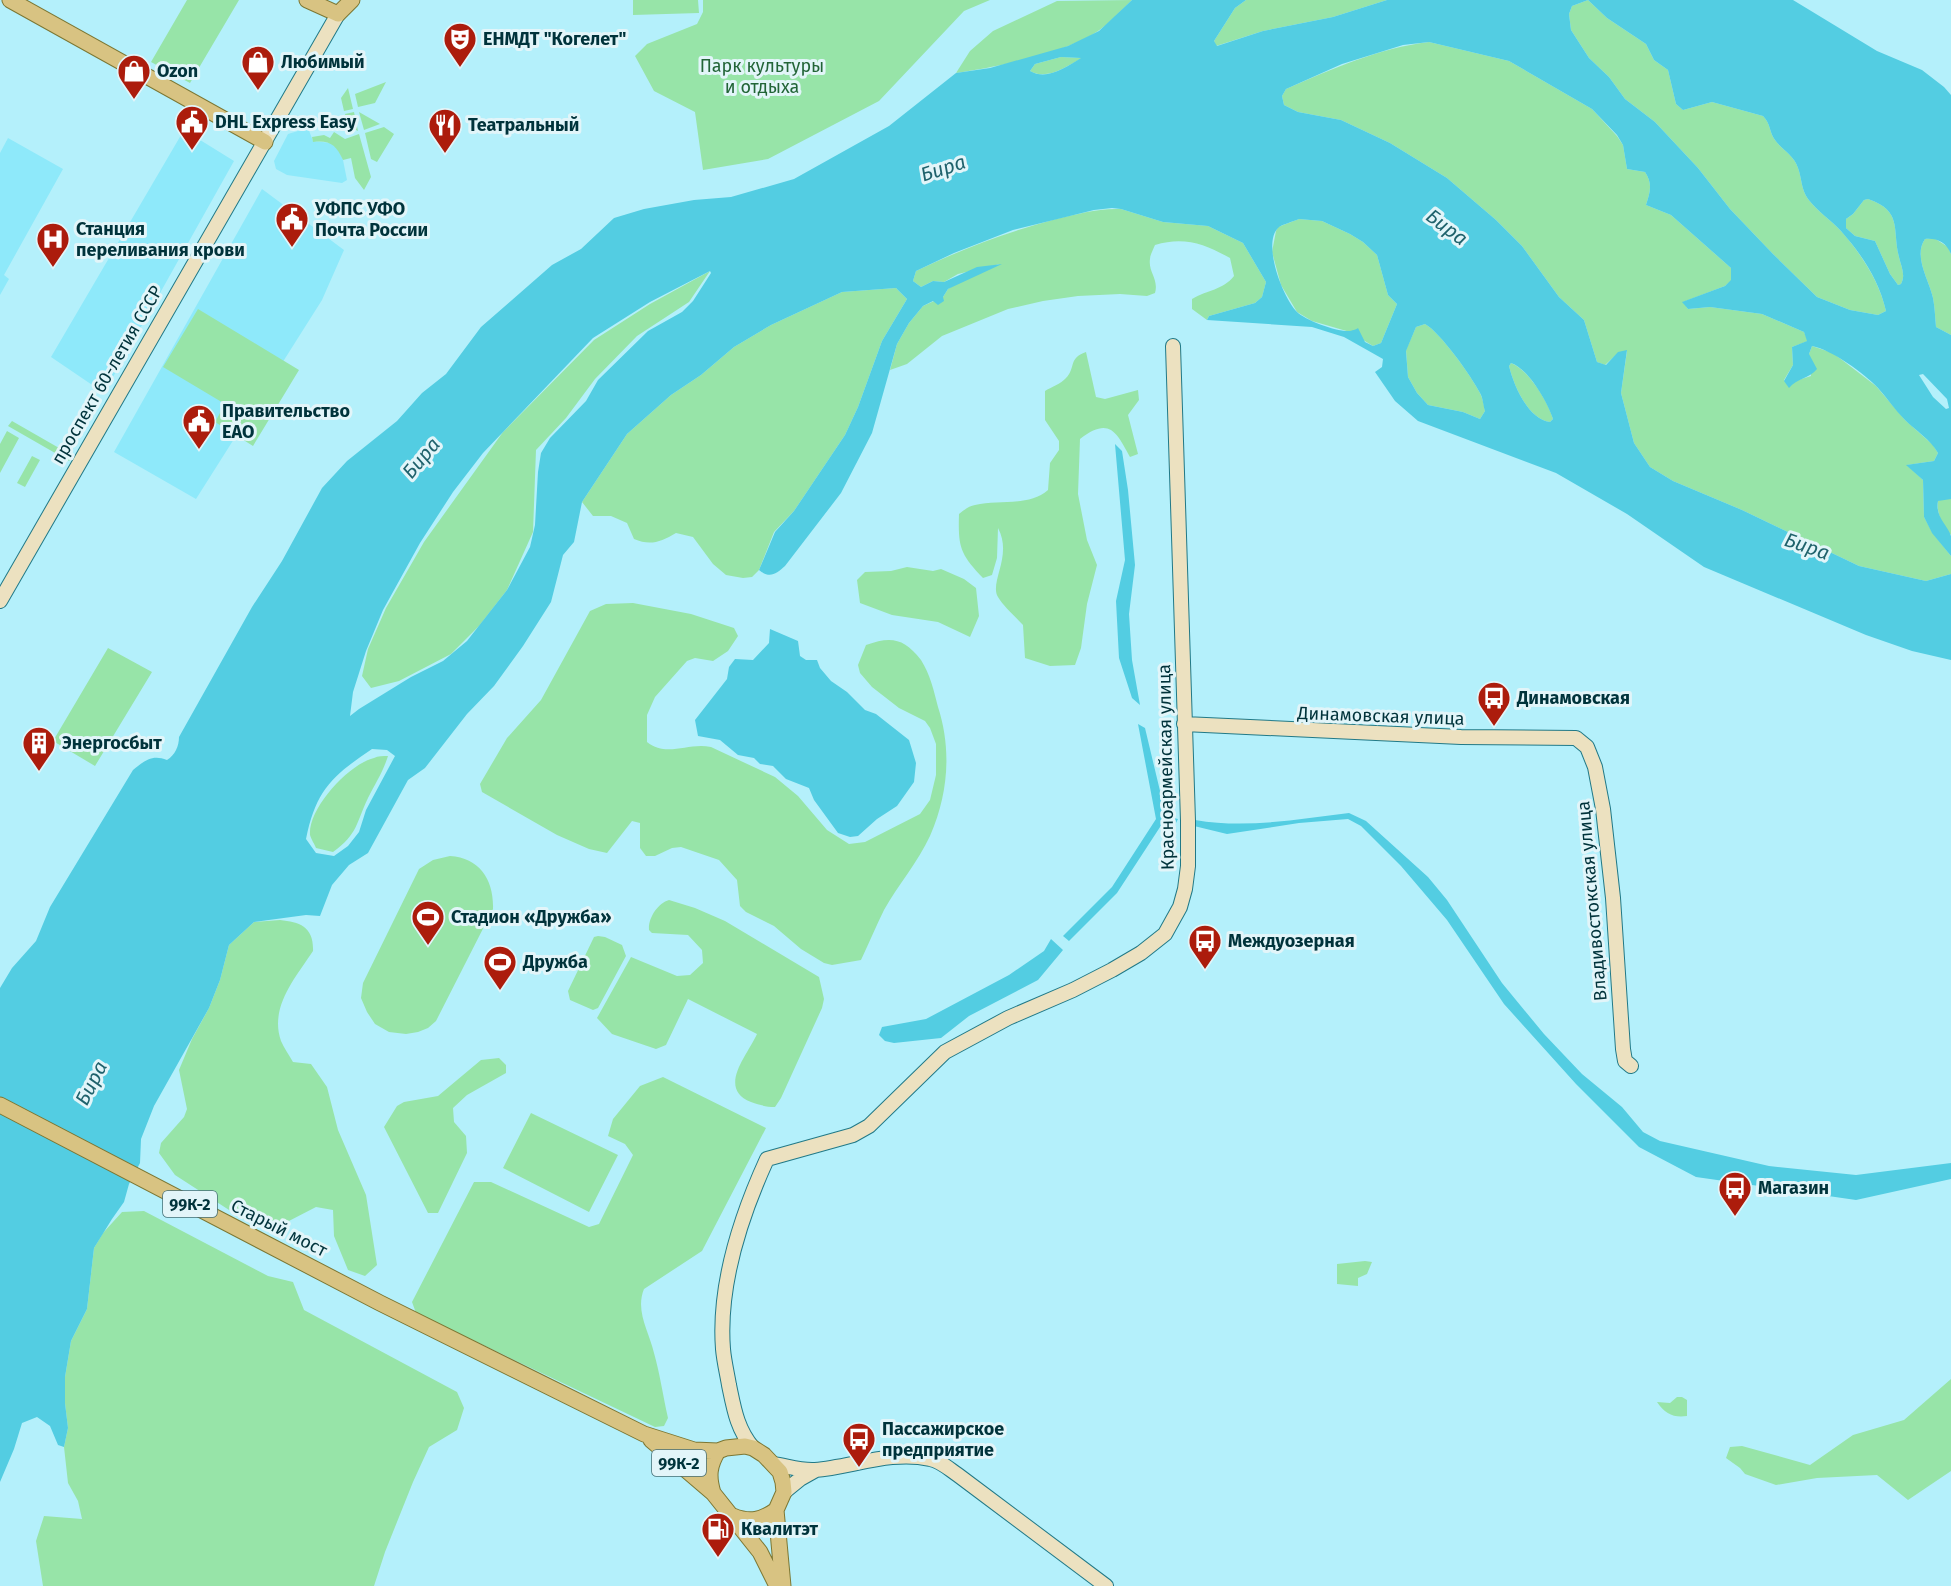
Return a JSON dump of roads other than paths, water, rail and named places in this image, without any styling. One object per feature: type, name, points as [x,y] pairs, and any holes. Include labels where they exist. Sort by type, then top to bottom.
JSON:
[{"type":"main road","points":[[10,0],[265,142]]},
{"type":"main road","points":[[307,0],[340,7]]},
{"type":"main road","name":"проспект 60-летия СССР","points":[[340,7],[352,0]]},
{"type":"main road","name":"Старый мост","points":[[0,1105],[380,1303],[644,1434]]},
{"type":"main road","name":"99К-2","points":[[644,1434],[694,1450],[745,1446],[753,1448]]},
{"type":"main road","name":"99К-2","points":[[644,1434],[713,1493],[760,1552],[777,1586]]},
{"type":"main road","points":[[753,1448],[780,1472],[784,1492],[777,1509],[783,1586]]},
{"type":"main road","name":"99К-2","points":[[713,1493],[709,1469],[722,1449]]},
{"type":"main road","points":[[733,1516],[751,1521],[777,1509]]},
{"type":"street","name":"проспект 60-летия СССР","points":[[0,601],[265,142],[340,7]]},
{"type":"street","name":"Красноармейская улица","points":[[735,1419],[723,1349],[725,1292],[738,1235],[767,1159],[854,1135],[869,1126],[945,1052],[1008,1018],[1073,990],[1141,953],[1165,934],[1180,907],[1188,866],[1188,821],[1173,346]]},
{"type":"street","name":"Динамовская улица","points":[[1184,724],[1461,737],[1576,738]]},
{"type":"street","name":"Владивостокская улица","points":[[1576,738],[1587,747],[1595,767],[1603,809],[1613,898],[1623,1049],[1625,1061],[1631,1066]]},
{"type":"street","points":[[735,1419],[753,1448]]},
{"type":"street","points":[[722,1449],[730,1442],[735,1419]]},
{"type":"street","points":[[773,1464],[802,1470],[816,1470],[908,1457],[930,1459],[941,1463],[1106,1586]]},
{"type":"street","points":[[784,1492],[816,1470]]},
{"type":"water","name":"Бира","points":[[1132,0],[1246,0],[1235,8],[1214,41],[1217,46],[1263,31],[1333,17],[1387,0],[1588,0],[1793,0],[1877,51],[1922,70],[1951,95],[1951,254],[1944,244],[1937,240],[1925,239],[1921,260],[1933,298],[1936,327],[1951,335],[1951,499],[1938,501],[1938,512],[1951,536],[1951,556],[1932,533],[1924,517],[1923,480],[1906,465],[1934,461],[1938,453],[1935,448],[1901,416],[1872,382],[1847,363],[1820,348],[1812,346],[1809,354],[1817,369],[1789,388],[1784,381],[1793,365],[1792,347],[1807,341],[1804,332],[1762,314],[1710,307],[1688,309],[1682,302],[1725,286],[1731,280],[1731,268],[1671,215],[1646,205],[1650,188],[1648,176],[1645,172],[1627,169],[1623,145],[1617,135],[1592,109],[1509,61],[1429,42],[1403,45],[1342,64],[1286,89],[1282,96],[1284,105],[1298,112],[1341,120],[1390,143],[1447,178],[1522,246],[1559,297],[1584,320],[1597,362],[1606,365],[1618,352],[1627,350],[1621,393],[1634,443],[1650,467],[1673,481],[1742,510],[1859,566],[1926,581],[1951,574],[1951,660],[1912,651],[1866,635],[1704,567],[1627,514],[1556,473],[1418,421],[1395,401],[1375,372],[1382,367],[1383,359],[1344,337],[1312,327],[1207,320],[1209,316],[1255,303],[1262,297],[1266,282],[1243,243],[1208,226],[1163,222],[1112,208],[1094,210],[1013,230],[916,271],[913,281],[921,287],[933,281],[944,282],[977,267],[1002,264],[948,289],[943,297],[944,301],[938,305],[933,301],[923,306],[909,323],[897,344],[872,433],[841,493],[785,566],[776,573],[766,574],[759,570],[775,532],[794,511],[845,435],[858,407],[882,341],[907,299],[896,288],[842,292],[771,325],[734,347],[701,375],[671,395],[627,434],[582,502],[574,542],[563,555],[551,602],[523,646],[494,686],[467,714],[425,768],[408,780],[368,853],[349,865],[332,885],[320,916],[306,915],[254,922],[229,945],[220,980],[209,1008],[154,1106],[141,1139],[140,1163],[129,1184],[124,1202],[94,1248],[87,1309],[71,1341],[65,1377],[68,1428],[64,1447],[58,1445],[50,1426],[37,1417],[22,1423],[0,1482],[0,988],[12,968],[36,941],[50,907],[133,770],[149,759],[167,760],[174,753],[179,737],[322,488],[347,461],[397,421],[422,393],[446,374],[481,327],[552,265],[581,249],[614,218],[644,209],[694,200],[731,197],[794,179],[889,126],[956,73],[990,68],[1068,46],[1099,31]],"holes":[[[1588,0],[1607,18],[1646,44],[1654,60],[1668,70],[1676,104],[1683,110],[1712,102],[1763,116],[1775,140],[1796,163],[1808,199],[1841,231],[1869,268],[1886,311],[1878,315],[1850,310],[1817,297],[1730,209],[1698,168],[1655,122],[1625,99],[1609,77],[1589,58],[1571,30],[1569,14],[1572,6]],[[1061,57],[1081,58],[1050,74],[1036,74],[1030,71],[1035,64]],[[1868,199],[1887,209],[1894,222],[1903,270],[1901,284],[1898,285],[1890,274],[1875,241],[1855,236],[1846,228],[1846,219],[1864,200]],[[1299,219],[1322,221],[1363,242],[1377,255],[1388,295],[1397,304],[1381,343],[1373,346],[1365,342],[1358,328],[1350,331],[1329,328],[1297,312],[1286,295],[1273,258],[1274,236],[1282,225]],[[710,271],[711,273],[693,301],[682,312],[648,331],[598,380],[586,401],[550,438],[541,453],[535,525],[530,547],[507,590],[467,641],[443,661],[411,677],[350,716],[353,692],[366,651],[383,610],[420,543],[453,492],[483,453],[593,338],[650,302]],[[1425,324],[1439,336],[1482,397],[1485,411],[1480,419],[1463,412],[1428,405],[1417,393],[1408,377],[1406,351],[1416,327]],[[1511,363],[1530,379],[1550,412],[1553,419],[1550,422],[1542,420],[1529,408],[1518,392],[1509,366]],[[1923,374],[1947,399],[1949,408],[1946,409],[1933,397],[1919,375]],[[372,749],[387,750],[395,756],[366,810],[359,832],[348,846],[334,856],[316,853],[306,839],[315,808],[336,776]]]},
{"type":"water","points":[[1115,444],[1122,451],[1128,490],[1135,565],[1129,614],[1132,660],[1140,705],[1132,698],[1119,658],[1116,601],[1125,560]]},
{"type":"water","points":[[770,629],[798,641],[800,656],[806,660],[817,660],[820,668],[831,681],[847,692],[865,710],[876,714],[909,740],[916,763],[914,782],[897,806],[877,819],[858,836],[850,837],[838,833],[814,800],[809,788],[786,779],[773,766],[760,764],[754,758],[738,755],[720,740],[698,736],[695,720],[727,679],[729,667],[735,659],[753,660],[769,643]]},
{"type":"water","points":[[1138,724],[1145,728],[1166,816],[1178,819],[1175,825],[1162,824],[1117,893],[1069,941],[1063,936],[1112,887],[1156,819]]},
{"type":"water","points":[[1349,813],[1366,821],[1428,877],[1447,900],[1502,983],[1544,1034],[1582,1074],[1622,1107],[1643,1132],[1660,1141],[1769,1166],[1856,1175],[1951,1163],[1951,1179],[1856,1200],[1696,1177],[1639,1147],[1576,1084],[1504,1004],[1447,920],[1401,866],[1361,826],[1348,819],[1299,823],[1227,834],[1194,826],[1195,820],[1234,824]]},
{"type":"water","points":[[1051,939],[1063,950],[1038,980],[969,1016],[941,1038],[894,1043],[885,1041],[879,1035],[882,1027],[926,1019],[1009,975],[1044,951]]},
{"type":"place","name":"ЕНМДТ \"Когелет\"","points":[[460,68]]},
{"type":"place","name":"Любимый","points":[[258,91]]},
{"type":"place","name":"Ozon","points":[[134,100]]},
{"type":"place","name":"DHL Express Easy","points":[[192,151]]},
{"type":"place","name":"Театральный","points":[[445,154]]},
{"type":"place","name":"УФПС УФО Почта России","points":[[292,248]]},
{"type":"place","name":"Станция переливания крови","points":[[53,268]]},
{"type":"place","name":"Правительство ЕАО","points":[[199,450]]},
{"type":"place","name":"Динамовская","points":[[1494,727]]},
{"type":"place","name":"Энергосбыт","points":[[39,772]]},
{"type":"place","name":"Стадион «Дружба»","points":[[428,946]]},
{"type":"place","name":"Междуозерная","points":[[1205,970]]},
{"type":"place","name":"Дружба","points":[[500,991]]},
{"type":"place","name":"Магазин","points":[[1735,1217]]},
{"type":"place","name":"Пассажирское предприятие","points":[[859,1468]]},
{"type":"place","name":"Квалитэт","points":[[718,1558]]},
{"type":"park label","name":"Парк культуры и отдыха","points":[[762,76]]}]
